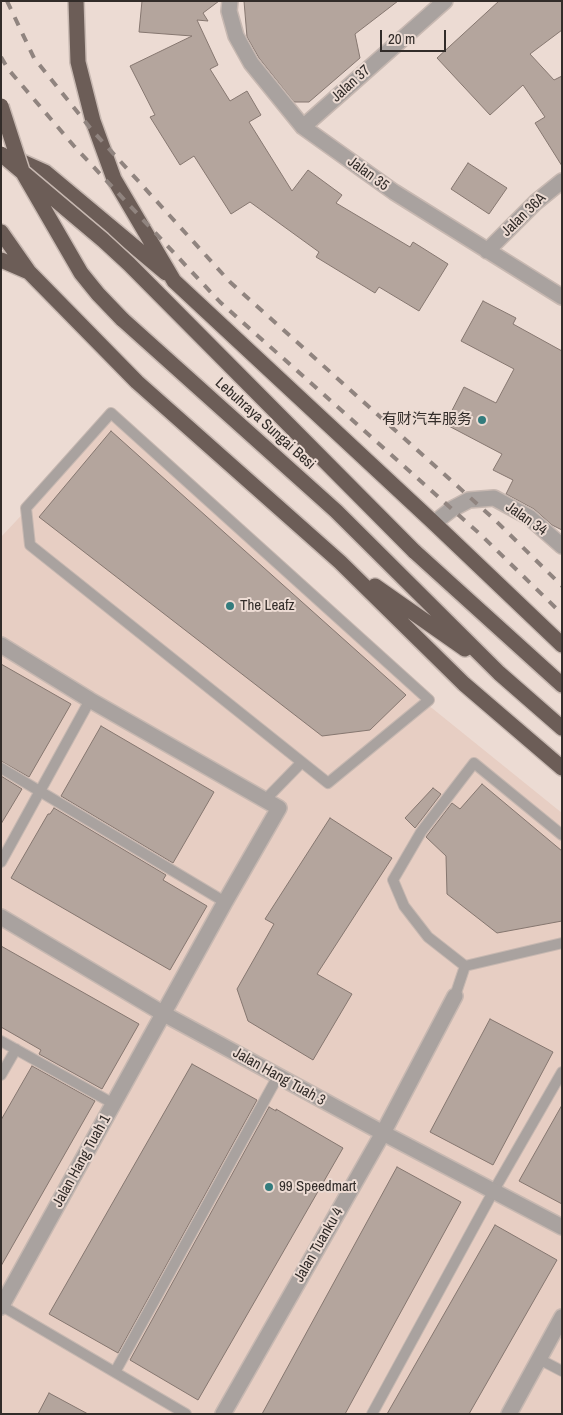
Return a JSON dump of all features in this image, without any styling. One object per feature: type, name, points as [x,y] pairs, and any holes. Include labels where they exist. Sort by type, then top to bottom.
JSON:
[{"type":"highway","points":[[76,1],[78,62],[93,121],[114,179],[174,281]]},
{"type":"highway","name":"Lebuhraya Sungai Besi","points":[[1,106],[22,171],[82,273],[98,294],[122,319],[336,511],[499,673],[562,728]]},
{"type":"highway","points":[[1,153],[45,172],[174,281],[562,645]]},
{"type":"highway","points":[[1,153],[129,264],[414,550],[562,685]]},
{"type":"highway","points":[[1,232],[28,272],[137,382],[340,562],[464,684],[562,768]]},
{"type":"highway","points":[[1,260],[28,272]]},
{"type":"highway","points":[[340,562],[499,673]]},
{"type":"street","name":"Jalan 35","points":[[230,1],[230,11],[236,36],[251,63],[303,127],[394,192],[562,296]]},
{"type":"street","name":"Jalan 37","points":[[303,127],[445,1]]},
{"type":"street","name":"Jalan 36A","points":[[487,251],[536,202],[562,181]]},
{"type":"street","name":"Jalan 34","points":[[434,523],[452,509],[469,500],[494,498],[529,517],[562,546]]},
{"type":"street","points":[[1,645],[90,700],[265,800]]},
{"type":"street","name":"Jalan Hang Tuah 1","points":[[2,1307],[225,902],[279,808],[265,800]]},
{"type":"street","name":"Jalan Hang Tuah 3","points":[[1,917],[164,1014],[493,1192],[562,1227]]},
{"type":"street","name":"Jalan Tuanku 4","points":[[223,1414],[383,1133],[455,996]]},
{"type":"street","points":[[509,1414],[562,1317]]},
{"type":"lane","points":[[112,413],[429,700],[328,783],[302,762],[30,545],[26,508],[112,413]]},
{"type":"lane","points":[[1,862],[90,700]]},
{"type":"lane","points":[[265,800],[302,762]]},
{"type":"lane","points":[[465,966],[428,937],[404,906],[393,880],[422,832],[474,763],[562,835]]},
{"type":"lane","points":[[1,768],[225,902]]},
{"type":"lane","points":[[465,966],[562,943]]},
{"type":"lane","points":[[455,996],[465,966]]},
{"type":"lane","points":[[1,1041],[114,1104]]},
{"type":"lane","points":[[1,1076],[16,1049]]},
{"type":"lane","points":[[372,1414],[493,1192],[562,1072]]},
{"type":"lane","points":[[115,1372],[278,1076]]},
{"type":"lane","points":[[2,1307],[186,1414]]},
{"type":"lane","points":[[539,1359],[562,1371]]},
{"type":"shaded area","points":[[111,420],[417,696],[562,813],[562,1414],[1,1414],[1,537]]},
{"type":"building","points":[[142,1],[219,1],[203,13],[208,21],[197,20],[218,65],[210,69],[230,101],[247,91],[261,115],[249,122],[292,191],[308,170],[342,195],[336,203],[410,247],[413,242],[448,264],[419,311],[379,287],[375,293],[316,257],[319,252],[250,202],[231,214],[194,156],[180,165],[150,117],[155,115],[130,66],[192,36],[139,32]]},
{"type":"building","points":[[244,1],[398,1],[355,34],[360,58],[309,102],[294,102],[259,58],[247,37]]},
{"type":"building","points":[[499,1],[562,1],[562,30],[530,54],[554,80],[562,76],[562,166],[535,123],[545,117],[523,85],[490,115],[437,58]]},
{"type":"building","points":[[468,163],[507,188],[489,214],[451,189]]},
{"type":"building","points":[[483,301],[516,318],[513,324],[562,351],[562,530],[552,525],[534,509],[506,494],[513,480],[493,470],[502,454],[445,424],[464,387],[496,403],[514,369],[461,341]]},
{"type":"building","name":"The Leafz","points":[[111,431],[406,695],[370,730],[322,736],[39,517]]},
{"type":"building","points":[[1,664],[71,704],[29,777],[1,761]]},
{"type":"building","points":[[101,726],[214,792],[173,863],[61,796]]},
{"type":"building","points":[[1,776],[22,789],[1,824]]},
{"type":"building","points":[[482,784],[562,851],[562,921],[497,933],[447,894],[446,856],[426,837],[452,803],[460,809]]},
{"type":"building","points":[[433,788],[441,794],[415,828],[405,818]]},
{"type":"building","points":[[54,808],[166,875],[163,880],[207,906],[170,970],[11,878],[48,814]]},
{"type":"building","points":[[330,818],[392,858],[317,974],[352,994],[313,1060],[248,1021],[237,989],[274,924],[265,919]]},
{"type":"building","points":[[1,946],[139,1024],[102,1089],[39,1054],[41,1050],[1,1027]]},
{"type":"building","points":[[490,1019],[553,1052],[493,1165],[430,1132]]},
{"type":"building","points":[[192,1064],[257,1100],[118,1353],[49,1314]]},
{"type":"building","points":[[32,1066],[95,1101],[1,1266],[1,1120]]},
{"type":"building","points":[[562,1105],[562,1204],[519,1181]]},
{"type":"building","points":[[269,1107],[276,1111],[276,1109],[343,1148],[198,1400],[130,1360]]},
{"type":"building","points":[[397,1167],[461,1202],[345,1414],[262,1414]]},
{"type":"building","points":[[495,1225],[557,1260],[469,1414],[387,1414]]},
{"type":"building","points":[[49,1393],[88,1414],[38,1414]]},
{"type":"railway","points":[[7,1],[34,58],[91,129],[230,282],[494,519],[562,586]]},
{"type":"railway","points":[[1,57],[8,69],[74,146],[220,302],[480,534],[562,614]]},
{"type":"place","name":"有财汽车服务","points":[[482,420]]},
{"type":"place","name":"The Leafz","points":[[230,606]]},
{"type":"place","name":"99 Speedmart","points":[[269,1187]]}]
